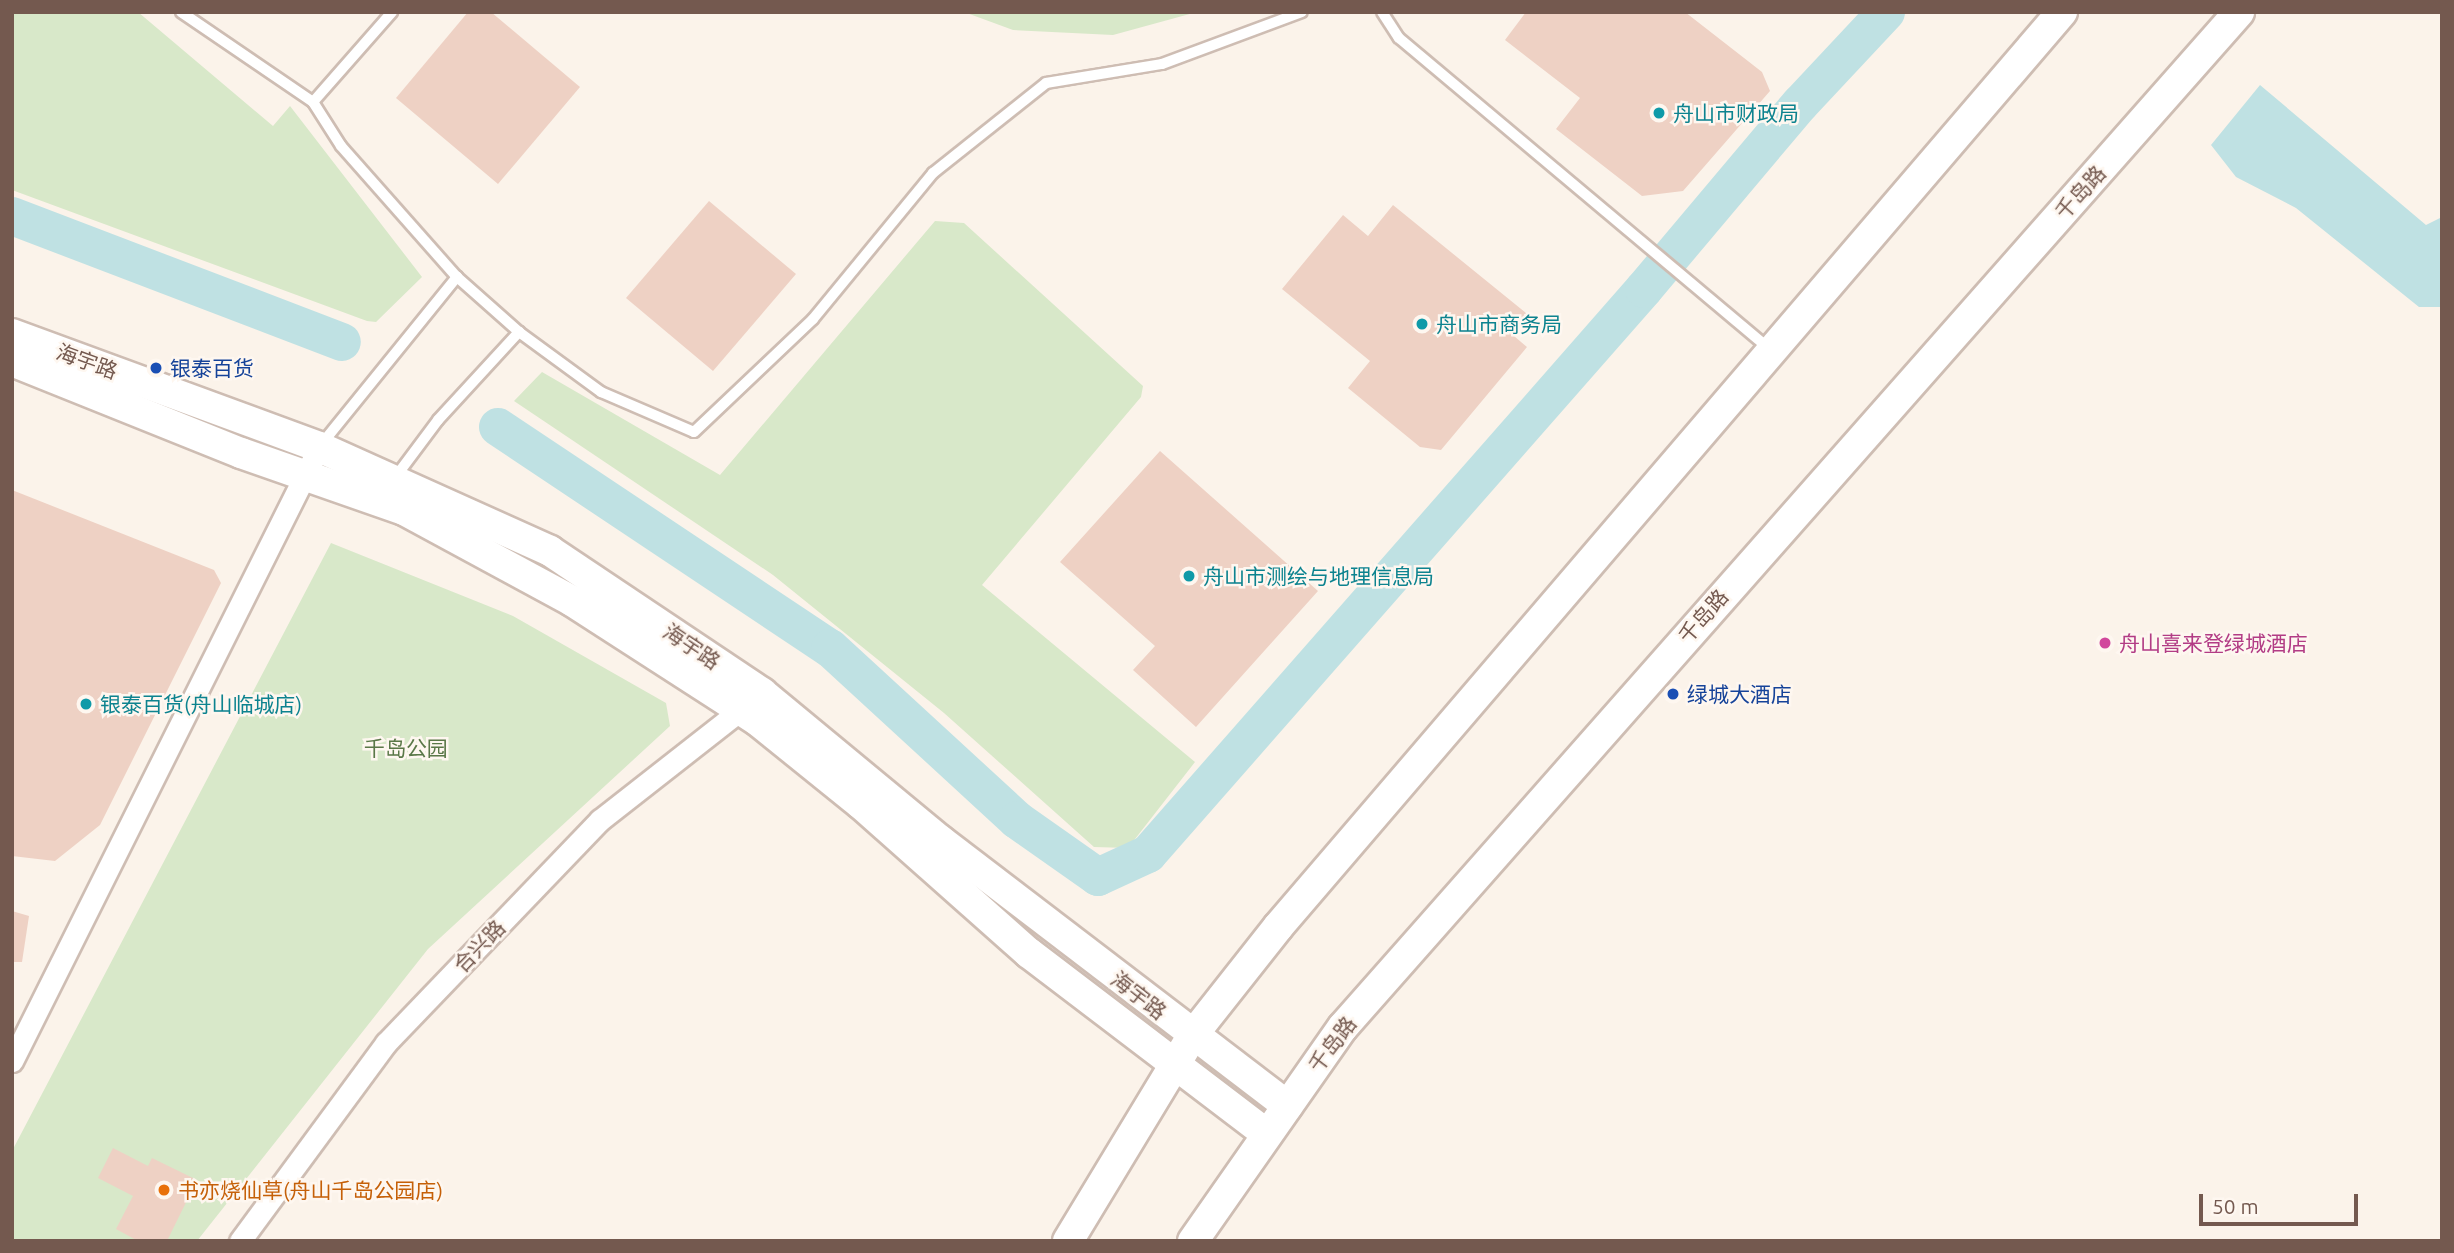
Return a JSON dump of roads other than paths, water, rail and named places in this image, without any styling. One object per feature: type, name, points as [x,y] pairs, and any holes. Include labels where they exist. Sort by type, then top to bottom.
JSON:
[{"type":"street","points":[[1068,1241],[1192,1036],[1278,927],[1774,352],[2062,12]]},
{"type":"street","name":"千岛路","points":[[1193,1241],[1287,1106],[1370,995],[2240,14]]},
{"type":"street","name":"海宇路","points":[[12,334],[319,447],[550,551],[941,841],[1192,1036],[1287,1106]]},
{"type":"street","name":"海宇路","points":[[12,361],[302,475],[404,510],[572,600],[751,701],[861,804],[1029,953],[1267,1134]]},
{"type":"street","points":[[12,1061],[302,475],[319,447]]},
{"type":"street","name":"合兴路","points":[[240,1241],[386,1043],[600,820],[751,701]]},
{"type":"lane","points":[[181,12],[313,102],[341,145],[457,278],[519,332],[601,392],[694,432],[813,319],[933,173],[1046,83],[1162,64],[1302,12]]},
{"type":"lane","points":[[313,102],[392,12]]},
{"type":"lane","points":[[1381,12],[1399,38],[1774,352]]},
{"type":"lane","points":[[319,447],[457,278]]},
{"type":"lane","points":[[394,479],[438,420],[519,332]]},
{"type":"water","points":[[2260,85],[2426,225],[2442,217],[2442,307],[2419,307],[2296,208],[2236,177],[2211,145]]},
{"type":"waterway","points":[[498,427],[830,648],[1017,820],[1098,877],[1148,854],[1644,289],[1800,104],[1886,12]]},
{"type":"waterway","points":[[12,216],[342,342]]},
{"type":"place","name":"舟山市财政局","points":[[1659,113]]},
{"type":"place","name":"舟山市商务局","points":[[1422,324]]},
{"type":"place","name":"银泰百货","points":[[156,368]]},
{"type":"place","name":"舟山市测绘与地理信息局","points":[[1189,576]]},
{"type":"place","name":"舟山喜来登绿城酒店","points":[[2105,643]]},
{"type":"place","name":"绿城大酒店","points":[[1673,694]]},
{"type":"place","name":"银泰百货(舟山临城店)","points":[[86,704]]},
{"type":"place","name":"书亦烧仙草(舟山千岛公园店)","points":[[164,1190]]},
{"type":"park label","name":"千岛公园","points":[[406,748]]}]
